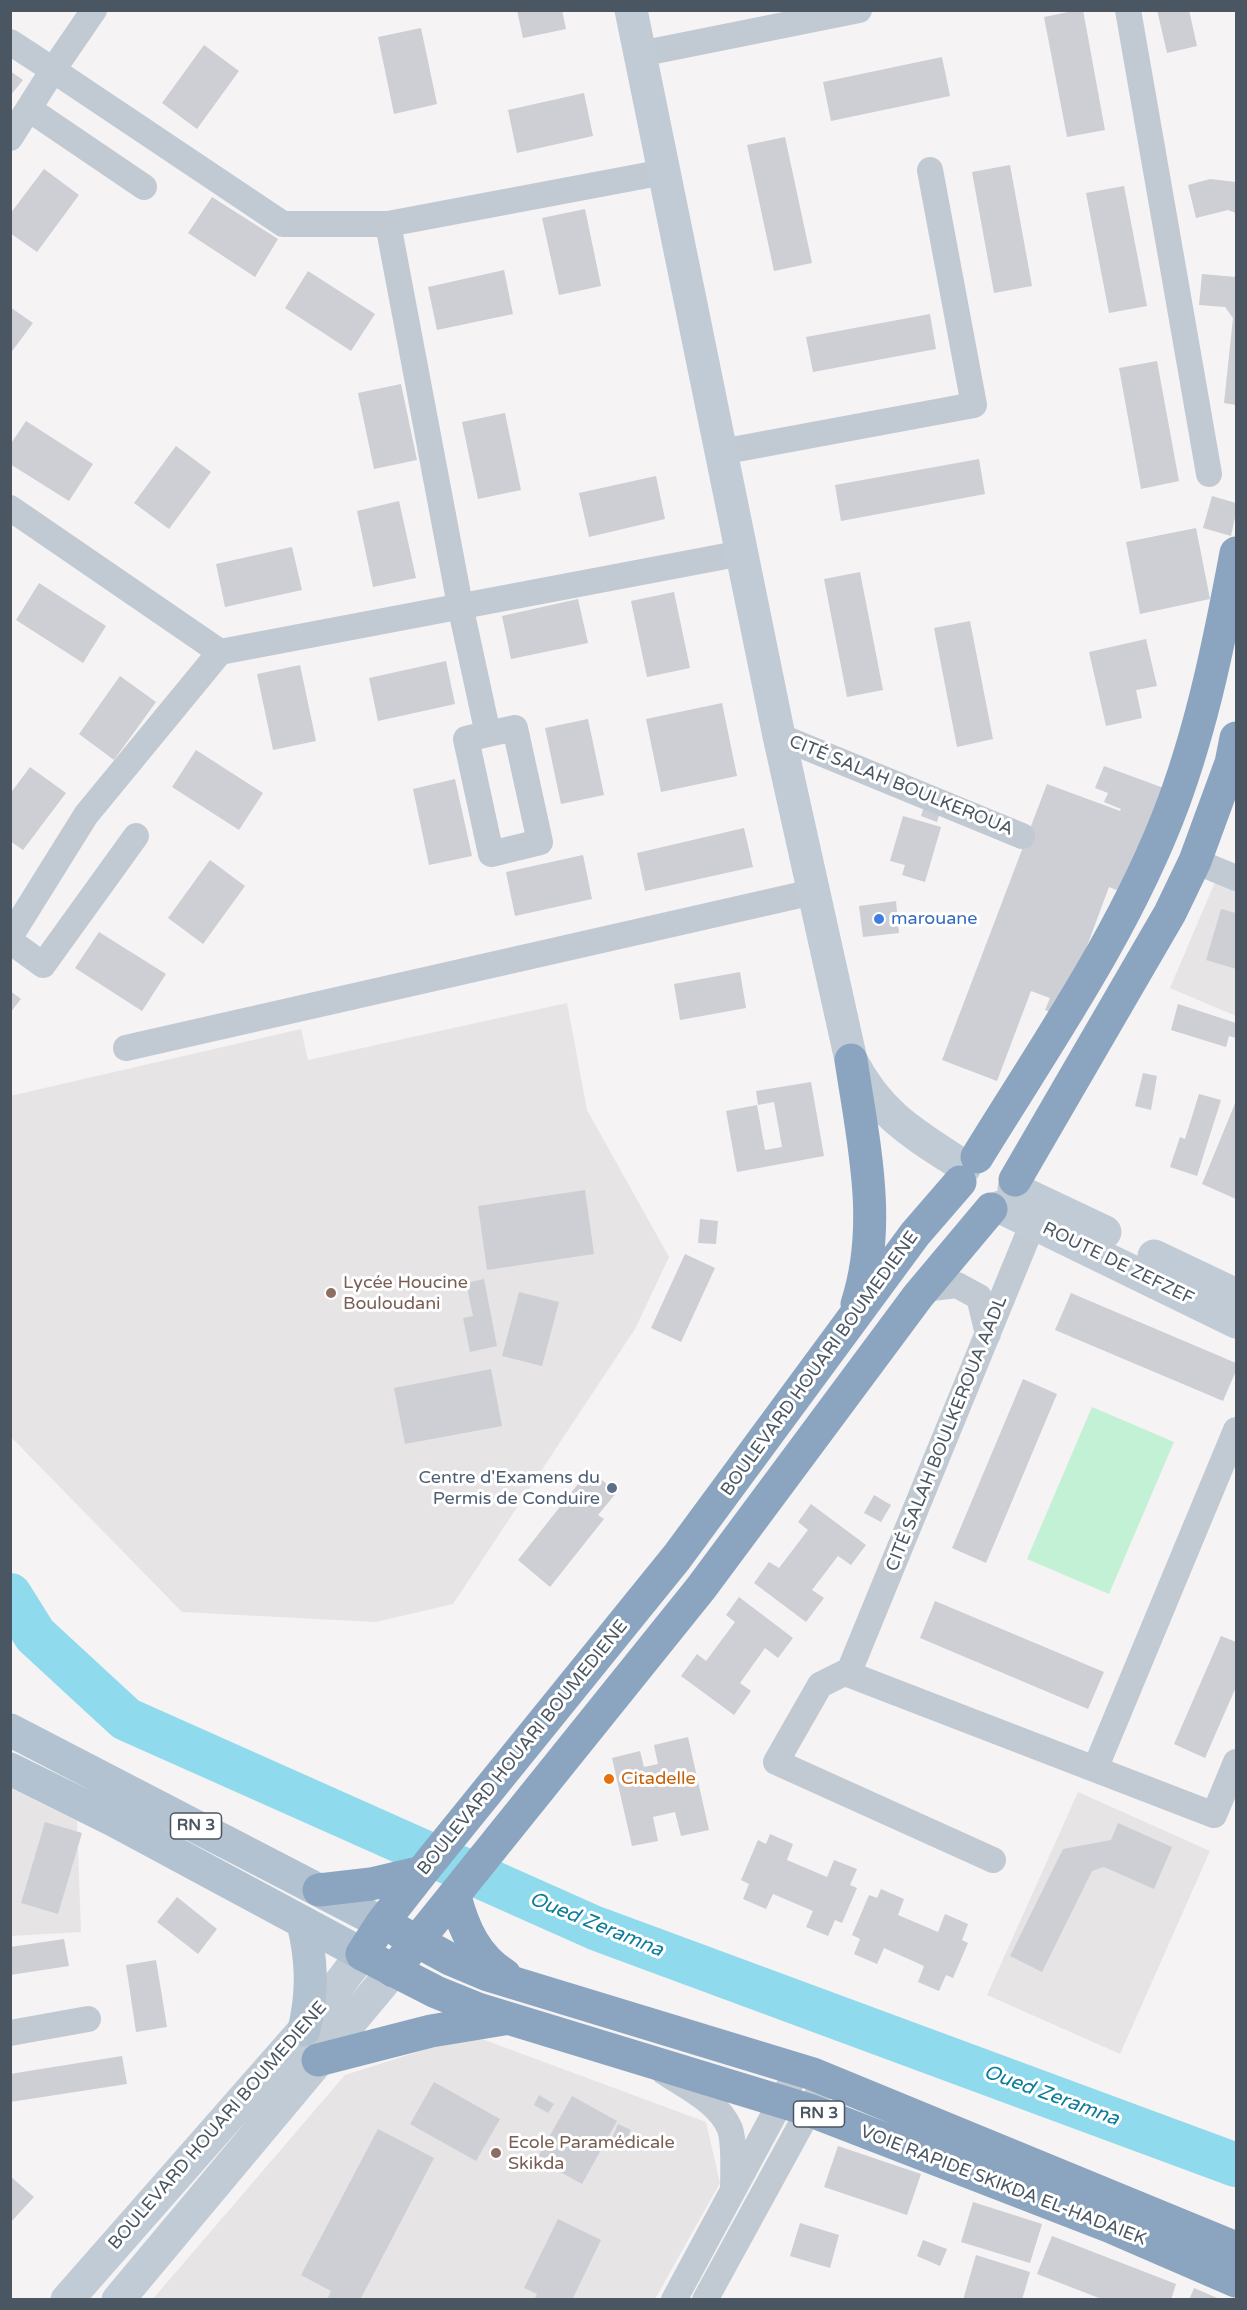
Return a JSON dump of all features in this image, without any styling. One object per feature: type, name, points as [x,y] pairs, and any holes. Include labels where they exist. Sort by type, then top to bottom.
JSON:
[{"type":"highway","name":"BOULEVARD HOUARI BOUMEDIENE","points":[[362,1954],[382,1923],[422,1872],[677,1557],[915,1234],[967,1168],[1113,932],[1142,875],[1173,804],[1201,717],[1236,553]]},
{"type":"highway","name":"BOULEVARD HOUARI BOUMEDIENE","points":[[393,1971],[701,1588],[924,1289],[1014,1201],[1170,913],[1195,861],[1231,763],[1236,738]]},
{"type":"highway","points":[[850,1324],[863,1277],[870,1217],[868,1172],[851,1060]]},
{"type":"highway","points":[[994,1155],[1002,1159],[1013,1172],[1014,1201],[973,1206],[961,1191],[967,1168],[994,1155]]},
{"type":"highway","points":[[319,1890],[371,1884],[422,1872]]},
{"type":"highway","points":[[455,1896],[462,1923],[476,1948],[496,1969],[520,1984]]},
{"type":"highway","name":"RN 3","points":[[382,1923],[418,1942]]},
{"type":"highway","name":"VOIE RAPIDE SKIKDA EL-HADAIEK","points":[[418,1942],[488,1975],[530,1989],[812,2073],[1236,2248]]},
{"type":"highway","name":"RN 3","points":[[362,1954],[393,1971]]},
{"type":"highway","name":"VOIE RAPIDE SKIKDA EL-HADAIEK","points":[[393,1971],[446,1996],[507,2018],[651,2064],[795,2106],[1109,2226],[1236,2281]]},
{"type":"highway","points":[[318,2060],[431,2031],[507,2018]]},
{"type":"main road","points":[[631,10],[779,736],[851,1060],[862,1082],[889,1114],[967,1168]]},
{"type":"main road","name":"ROUTE DE ZEFZEF","points":[[1014,1201],[1236,1295]]},
{"type":"main road","name":"ROUTE DE ZEFZEF","points":[[1014,1201],[1236,1322]]},
{"type":"main road","name":"RN 3","points":[[10,1730],[382,1923]]},
{"type":"main road","name":"RN 3","points":[[10,1769],[115,1821],[362,1954]]},
{"type":"main road","points":[[303,1923],[312,1976],[310,2003],[304,2030]]},
{"type":"main road","name":"BOULEVARD HOUARI BOUMEDIENE","points":[[67,2300],[304,2030],[362,1954]]},
{"type":"main road","name":"BOULEVARD HOUARI BOUMEDIENE","points":[[118,2300],[393,1971]]},
{"type":"street","points":[[10,138],[94,10]]},
{"type":"street","points":[[640,54],[859,10]]},
{"type":"street","points":[[1128,10],[1209,474]]},
{"type":"street","points":[[10,42],[283,224],[388,224],[664,172]]},
{"type":"street","points":[[28,109],[144,187]]},
{"type":"street","points":[[721,452],[974,405],[930,171]]},
{"type":"street","points":[[388,224],[460,605],[488,734]]},
{"type":"street","points":[[10,508],[220,652]]},
{"type":"street","points":[[136,836],[43,964],[10,939],[86,815],[220,652],[742,553]]},
{"type":"street","points":[[515,728],[540,842],[491,854],[466,738],[488,734],[515,728]]},
{"type":"street","name":"CITÉ SALAH BOULKEROUA","points":[[779,736],[1022,836]]},
{"type":"street","points":[[1195,861],[1236,878]]},
{"type":"street","points":[[126,1048],[813,892]]},
{"type":"street","name":"CITÉ SALAH BOULKEROUA AADL","points":[[850,1670],[988,1334],[1014,1201]]},
{"type":"street","points":[[924,1289],[957,1285],[979,1297],[988,1334]]},
{"type":"street","points":[[1095,1769],[1236,1430]]},
{"type":"street","points":[[850,1670],[848,1674],[1214,1815],[1236,1762]]},
{"type":"street","points":[[850,1670],[820,1685],[776,1762],[993,1860]]},
{"type":"street","points":[[10,2033],[88,2019]]},
{"type":"street","points":[[651,2064],[714,2106],[730,2129],[734,2167],[733,2192]]},
{"type":"street","points":[[705,2300],[812,2073]]},
{"type":"street","points":[[674,2300],[733,2192],[795,2106]]},
{"type":"shaded area","points":[[1215,882],[1236,891],[1236,1016],[1170,988]]},
{"type":"shaded area","name":"Lycée Houcine Bouloudani","points":[[567,1003],[587,1110],[669,1257],[635,1329],[453,1604],[376,1622],[182,1612],[11,1437],[10,1096],[301,1029],[308,1060]]},
{"type":"shaded area","points":[[10,1788],[77,1821],[81,1932],[11,1936]]},
{"type":"shaded area","points":[[1078,1792],[1210,1851],[1120,2054],[987,1995]]},
{"type":"shaded area","name":"Ecole Paramédicale Skikda","points":[[471,2035],[706,2122],[720,2183],[655,2299],[152,2300],[345,2075]]},
{"type":"green space","points":[[1092,1407],[1174,1442],[1109,1594],[1027,1559]]},
{"type":"building","points":[[517,10],[562,10],[566,29],[523,38]]},
{"type":"building","points":[[1083,10],[1105,130],[1067,137],[1044,17]]},
{"type":"building","points":[[1157,10],[1189,10],[1197,46],[1167,53]]},
{"type":"building","points":[[421,28],[437,104],[394,114],[378,37]]},
{"type":"building","points":[[204,45],[239,71],[197,129],[162,103]]},
{"type":"building","points":[[942,57],[950,96],[831,121],[823,82]]},
{"type":"building","points":[[10,71],[23,80],[10,96]]},
{"type":"building","points":[[584,93],[593,136],[517,153],[508,110]]},
{"type":"building","points":[[785,137],[812,263],[774,271],[747,145]]},
{"type":"building","points":[[1010,165],[1032,286],[994,293],[972,172]]},
{"type":"building","points":[[44,169],[79,195],[37,252],[10,233],[10,214]]},
{"type":"building","points":[[1210,179],[1236,182],[1236,213],[1228,210],[1196,218],[1188,185]]},
{"type":"building","points":[[1124,186],[1147,306],[1109,313],[1086,193]]},
{"type":"building","points":[[212,197],[278,239],[255,277],[188,233]]},
{"type":"building","points":[[585,209],[601,286],[559,295],[542,218]]},
{"type":"building","points":[[504,270],[513,314],[437,330],[428,287]]},
{"type":"building","points":[[308,271],[375,314],[351,351],[285,308]]},
{"type":"building","points":[[1202,274],[1236,277],[1236,405],[1224,403],[1233,318],[1225,307],[1199,305]]},
{"type":"building","points":[[10,307],[33,323],[10,354]]},
{"type":"building","points":[[930,314],[936,349],[813,372],[806,337]]},
{"type":"building","points":[[1157,361],[1179,481],[1141,489],[1119,368]]},
{"type":"building","points":[[401,384],[417,460],[374,469],[358,393]]},
{"type":"building","points":[[505,413],[521,490],[478,499],[462,422]]},
{"type":"building","points":[[26,421],[93,464],[69,501],[10,464],[10,445]]},
{"type":"building","points":[[176,446],[211,472],[169,529],[134,503]]},
{"type":"building","points":[[979,459],[985,494],[841,521],[835,485]]},
{"type":"building","points":[[656,476],[665,519],[589,537],[579,493]]},
{"type":"building","points":[[1212,496],[1236,503],[1231,536],[1203,528]]},
{"type":"building","points":[[399,501],[416,578],[373,587],[357,511]]},
{"type":"building","points":[[1196,528],[1210,599],[1140,614],[1126,542]]},
{"type":"building","points":[[292,547],[302,590],[225,607],[216,564]]},
{"type":"building","points":[[860,572],[883,690],[847,697],[824,579]]},
{"type":"building","points":[[39,583],[106,626],[83,663],[16,620]]},
{"type":"building","points":[[674,592],[690,668],[647,677],[631,601]]},
{"type":"building","points":[[578,599],[588,643],[511,659],[502,616]]},
{"type":"building","points":[[970,621],[993,739],[957,747],[934,628]]},
{"type":"building","points":[[1146,639],[1157,686],[1136,690],[1142,718],[1106,726],[1089,652]]},
{"type":"building","points":[[446,661],[455,704],[378,721],[369,678]]},
{"type":"building","points":[[300,665],[316,741],[273,750],[257,674]]},
{"type":"building","points":[[120,676],[156,702],[114,760],[79,734]]},
{"type":"building","points":[[722,703],[737,776],[661,792],[646,719]]},
{"type":"building","points":[[588,719],[604,795],[561,804],[545,728]]},
{"type":"building","points":[[196,750],[263,793],[239,830],[172,787]]},
{"type":"building","points":[[1104,766],[1169,790],[1129,895],[1109,887],[1061,1016],[1045,1010],[1050,998],[1031,991],[997,1081],[942,1060],[1047,784],[1120,811],[1121,809],[1104,802],[1108,793],[1095,788]]},
{"type":"building","points":[[30,767],[66,793],[23,850],[10,841],[10,794]]},
{"type":"building","points":[[455,779],[472,856],[429,865],[413,789]]},
{"type":"building","points":[[927,797],[943,802],[937,822],[921,816]]},
{"type":"building","points":[[903,816],[941,827],[925,882],[902,875],[905,865],[890,861]]},
{"type":"building","points":[[744,828],[753,867],[645,891],[637,853]]},
{"type":"building","points":[[583,855],[592,899],[515,916],[506,872]]},
{"type":"building","points":[[210,860],[245,886],[203,944],[168,918]]},
{"type":"building","name":"marouane","points":[[896,901],[899,933],[863,937],[859,906]]},
{"type":"building","points":[[1221,909],[1236,913],[1236,969],[1206,960]]},
{"type":"building","points":[[99,932],[166,974],[142,1011],[75,968]]},
{"type":"building","points":[[740,972],[746,1008],[680,1020],[674,984]]},
{"type":"building","points":[[10,991],[21,999],[10,1013]]},
{"type":"building","points":[[1178,1004],[1236,1023],[1236,1038],[1229,1036],[1226,1047],[1171,1030]]},
{"type":"building","points":[[1143,1073],[1157,1076],[1151,1110],[1135,1106]]},
{"type":"building","points":[[811,1082],[824,1156],[737,1172],[726,1111],[757,1105],[765,1150],[782,1147],[774,1102],[758,1105],[756,1091]]},
{"type":"building","points":[[1199,1094],[1221,1100],[1197,1176],[1170,1167],[1180,1137],[1185,1139]]},
{"type":"building","points":[[1236,1101],[1236,1199],[1202,1184]]},
{"type":"building","points":[[585,1190],[594,1254],[487,1270],[478,1206]]},
{"type":"building","points":[[700,1219],[718,1221],[716,1244],[698,1243]]},
{"type":"building","points":[[685,1254],[715,1268],[681,1342],[651,1328]]},
{"type":"building","points":[[484,1279],[497,1346],[470,1352],[463,1318],[473,1316],[466,1283]]},
{"type":"building","points":[[519,1292],[559,1302],[542,1366],[502,1356]]},
{"type":"building","points":[[1071,1293],[1236,1363],[1236,1371],[1223,1401],[1055,1330]]},
{"type":"building","points":[[491,1369],[502,1426],[405,1444],[394,1388]]},
{"type":"building","points":[[1023,1379],[1057,1394],[986,1563],[952,1548]]},
{"type":"building","points":[[589,1470],[617,1492],[598,1515],[604,1519],[550,1587],[518,1560]]},
{"type":"building","points":[[874,1495],[891,1505],[881,1522],[864,1513]]},
{"type":"building","points":[[811,1504],[866,1545],[851,1565],[838,1556],[812,1590],[824,1598],[806,1622],[754,1583],[769,1562],[779,1568],[808,1530],[798,1522]]},
{"type":"building","points":[[739,1597],[793,1638],[778,1658],[765,1648],[740,1683],[751,1691],[734,1715],[681,1676],[697,1654],[706,1661],[735,1622],[726,1615]]},
{"type":"building","points":[[935,1601],[1104,1672],[1088,1709],[920,1638]]},
{"type":"building","points":[[1221,1636],[1236,1642],[1236,1687],[1205,1758],[1174,1744]]},
{"type":"building","points":[[688,1737],[709,1830],[681,1836],[675,1812],[653,1817],[658,1841],[632,1846],[612,1758],[640,1751],[644,1767],[658,1764],[654,1745]]},
{"type":"building","points":[[45,1822],[82,1833],[58,1914],[21,1903]]},
{"type":"building","points":[[1118,1823],[1172,1847],[1154,1889],[1104,1867],[1092,1871],[1042,1972],[1010,1956],[1063,1849],[1111,1840]]},
{"type":"building","points":[[770,1834],[793,1844],[787,1860],[827,1877],[834,1860],[857,1869],[850,1885],[857,1888],[842,1923],[835,1920],[828,1936],[806,1927],[813,1911],[773,1894],[766,1909],[743,1899],[749,1884],[741,1880],[758,1840],[766,1844]]},
{"type":"building","points":[[881,1889],[904,1899],[898,1915],[938,1932],[945,1914],[968,1924],[962,1940],[968,1943],[953,1978],[946,1975],[939,1991],[918,1982],[924,1966],[884,1948],[877,1964],[854,1954],[860,1939],[852,1935],[869,1895],[877,1898]]},
{"type":"building","points":[[177,1897],[217,1929],[198,1954],[157,1922]]},
{"type":"building","points":[[64,1939],[69,1966],[10,1975],[10,1947]]},
{"type":"building","points":[[156,1960],[167,2027],[136,2032],[126,1965]]},
{"type":"building","points":[[122,2056],[127,2084],[10,2102],[10,2074]]},
{"type":"building","points":[[434,2082],[500,2119],[476,2161],[410,2124]]},
{"type":"building","points":[[539,2095],[554,2104],[548,2113],[534,2105]]},
{"type":"building","points":[[572,2096],[617,2121],[582,2184],[537,2159]]},
{"type":"building","points":[[618,2124],[631,2130],[625,2143],[612,2138]]},
{"type":"building","points":[[378,2129],[434,2158],[360,2300],[327,2300],[331,2291],[301,2275]]},
{"type":"building","points":[[838,2146],[921,2174],[907,2215],[824,2187]]},
{"type":"building","points":[[10,2176],[34,2197],[10,2223]]},
{"type":"building","points":[[973,2202],[1042,2224],[1030,2263],[961,2242]]},
{"type":"building","points":[[558,2219],[601,2240],[572,2300],[534,2300],[537,2294],[524,2288]]},
{"type":"building","points":[[800,2223],[839,2235],[830,2268],[790,2256]]},
{"type":"building","points":[[1052,2236],[1176,2284],[1171,2300],[1104,2300],[1037,2274]]},
{"type":"building","points":[[923,2240],[947,2249],[940,2266],[917,2256]]},
{"type":"building","points":[[976,2255],[1030,2272],[1022,2300],[963,2300]]},
{"type":"building","points":[[1194,2288],[1222,2300],[1189,2300]]},
{"type":"waterway","name":"Oued Zeramna","points":[[10,1595],[35,1635],[126,1719],[595,1928],[1236,2165]]},
{"type":"place","name":"marouane","points":[[879,919]]},
{"type":"place","name":"Lycée Houcine Bouloudani","points":[[331,1293]]},
{"type":"place","name":"Centre d'Examens du Permis de Conduire","points":[[612,1488]]},
{"type":"place","name":"Citadelle","points":[[609,1779]]},
{"type":"place","name":"Ecole Paramédicale Skikda","points":[[496,2153]]}]
